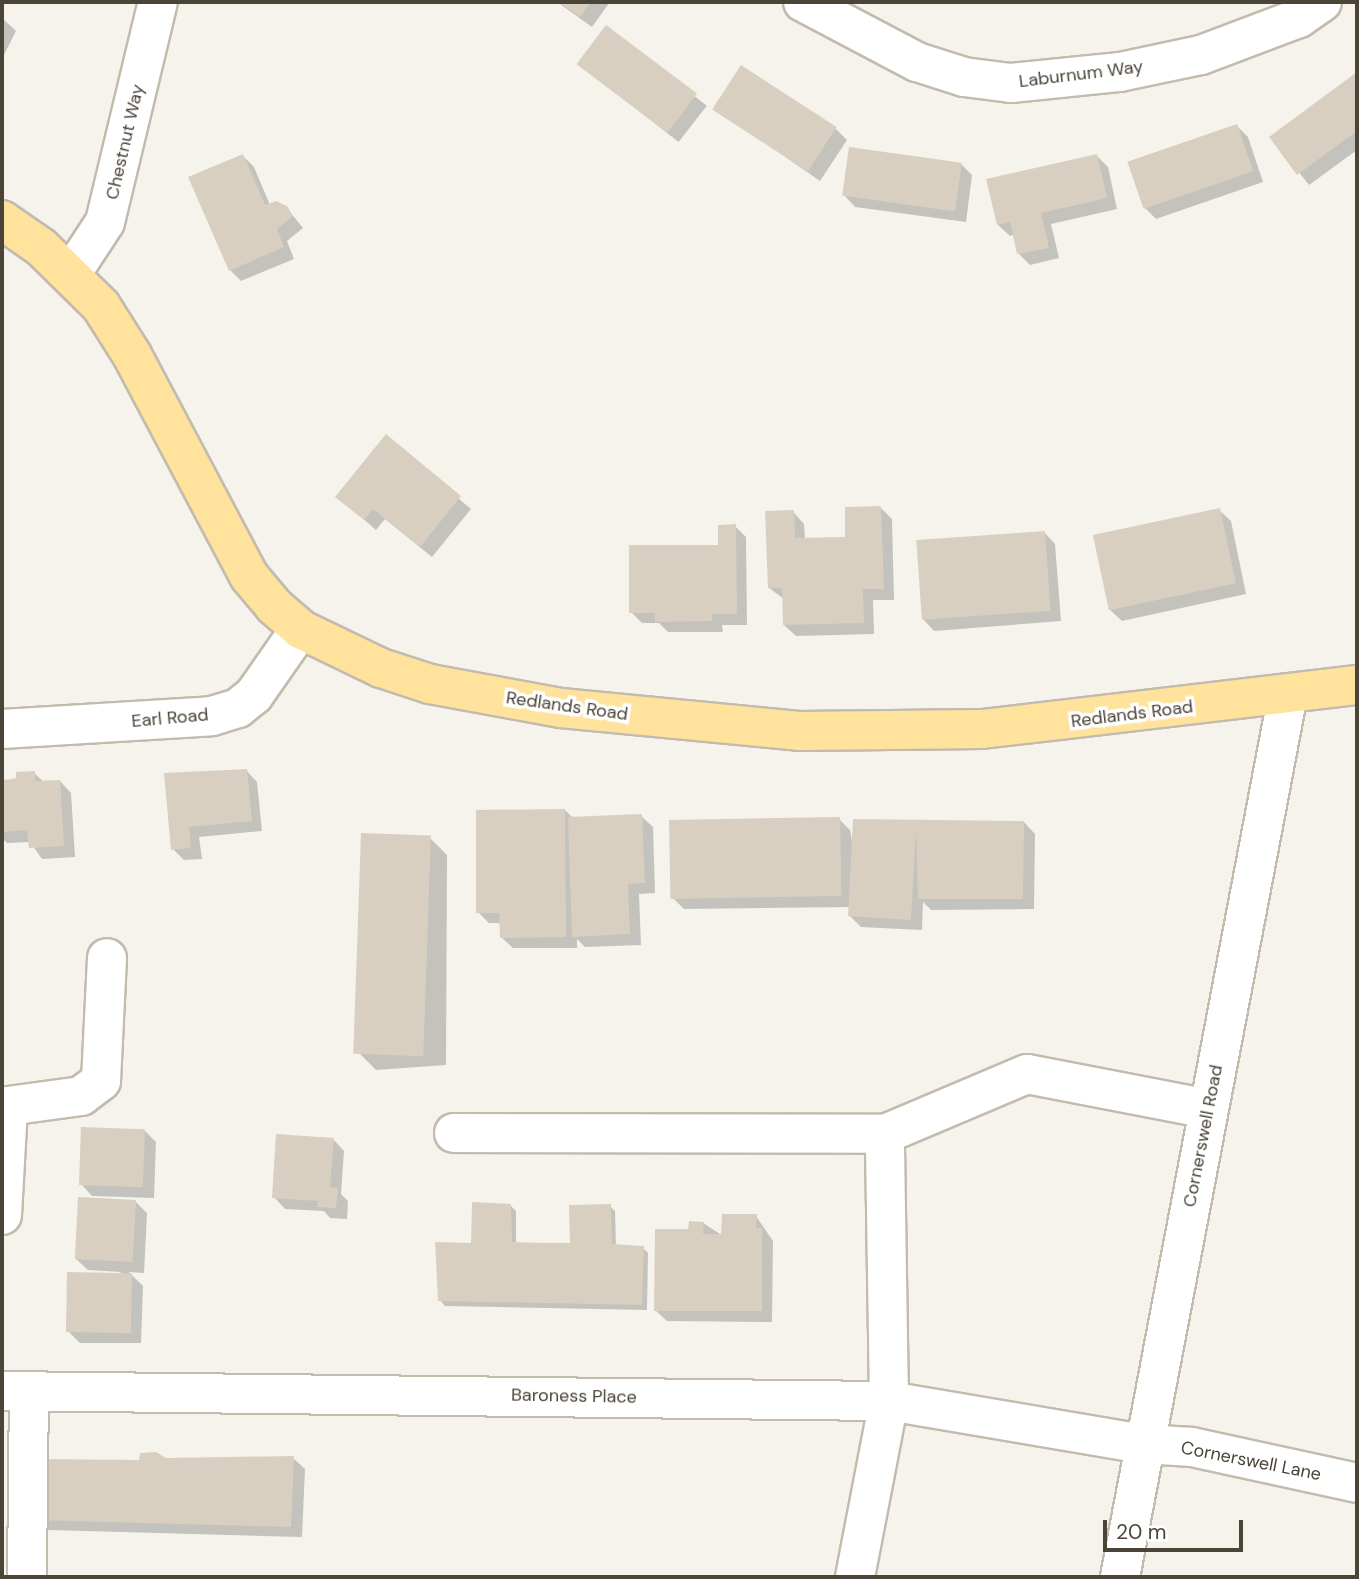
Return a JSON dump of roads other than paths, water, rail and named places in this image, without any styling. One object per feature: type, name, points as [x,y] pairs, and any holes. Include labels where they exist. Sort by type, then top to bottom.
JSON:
[{"type":"main road","name":"Redlands Road","points":[[2,220],[71,274],[101,306],[132,355],[249,576],[300,629],[342,652],[430,684],[561,708],[799,731],[982,729],[1357,685]]},
{"type":"street","name":"Chestnut Way","points":[[71,274],[105,222],[158,2]]},
{"type":"street","name":"Laburnum Way","points":[[803,2],[917,62],[964,77],[1011,83],[1120,72],[1201,55],[1298,18],[1322,2]]},
{"type":"street","name":"Earl Road","points":[[2,729],[212,716],[238,708],[254,695],[300,629]]},
{"type":"street","name":"Cornerswell Road","points":[[1120,1577],[1143,1444],[1288,694]]},
{"type":"street","points":[[2,1215],[8,1107],[81,1096],[102,1081],[107,958]]},
{"type":"street","points":[[454,1133],[885,1134],[1027,1074],[1209,1109]]},
{"type":"street","points":[[855,1577],[889,1401],[885,1134]]},
{"type":"street","points":[[15,1391],[27,1577]]},
{"type":"street","name":"Baroness Place","points":[[15,1391],[889,1401],[1143,1444]]},
{"type":"street","name":"Cornerswell Lane","points":[[1143,1444],[1192,1447],[1357,1483]]}]
